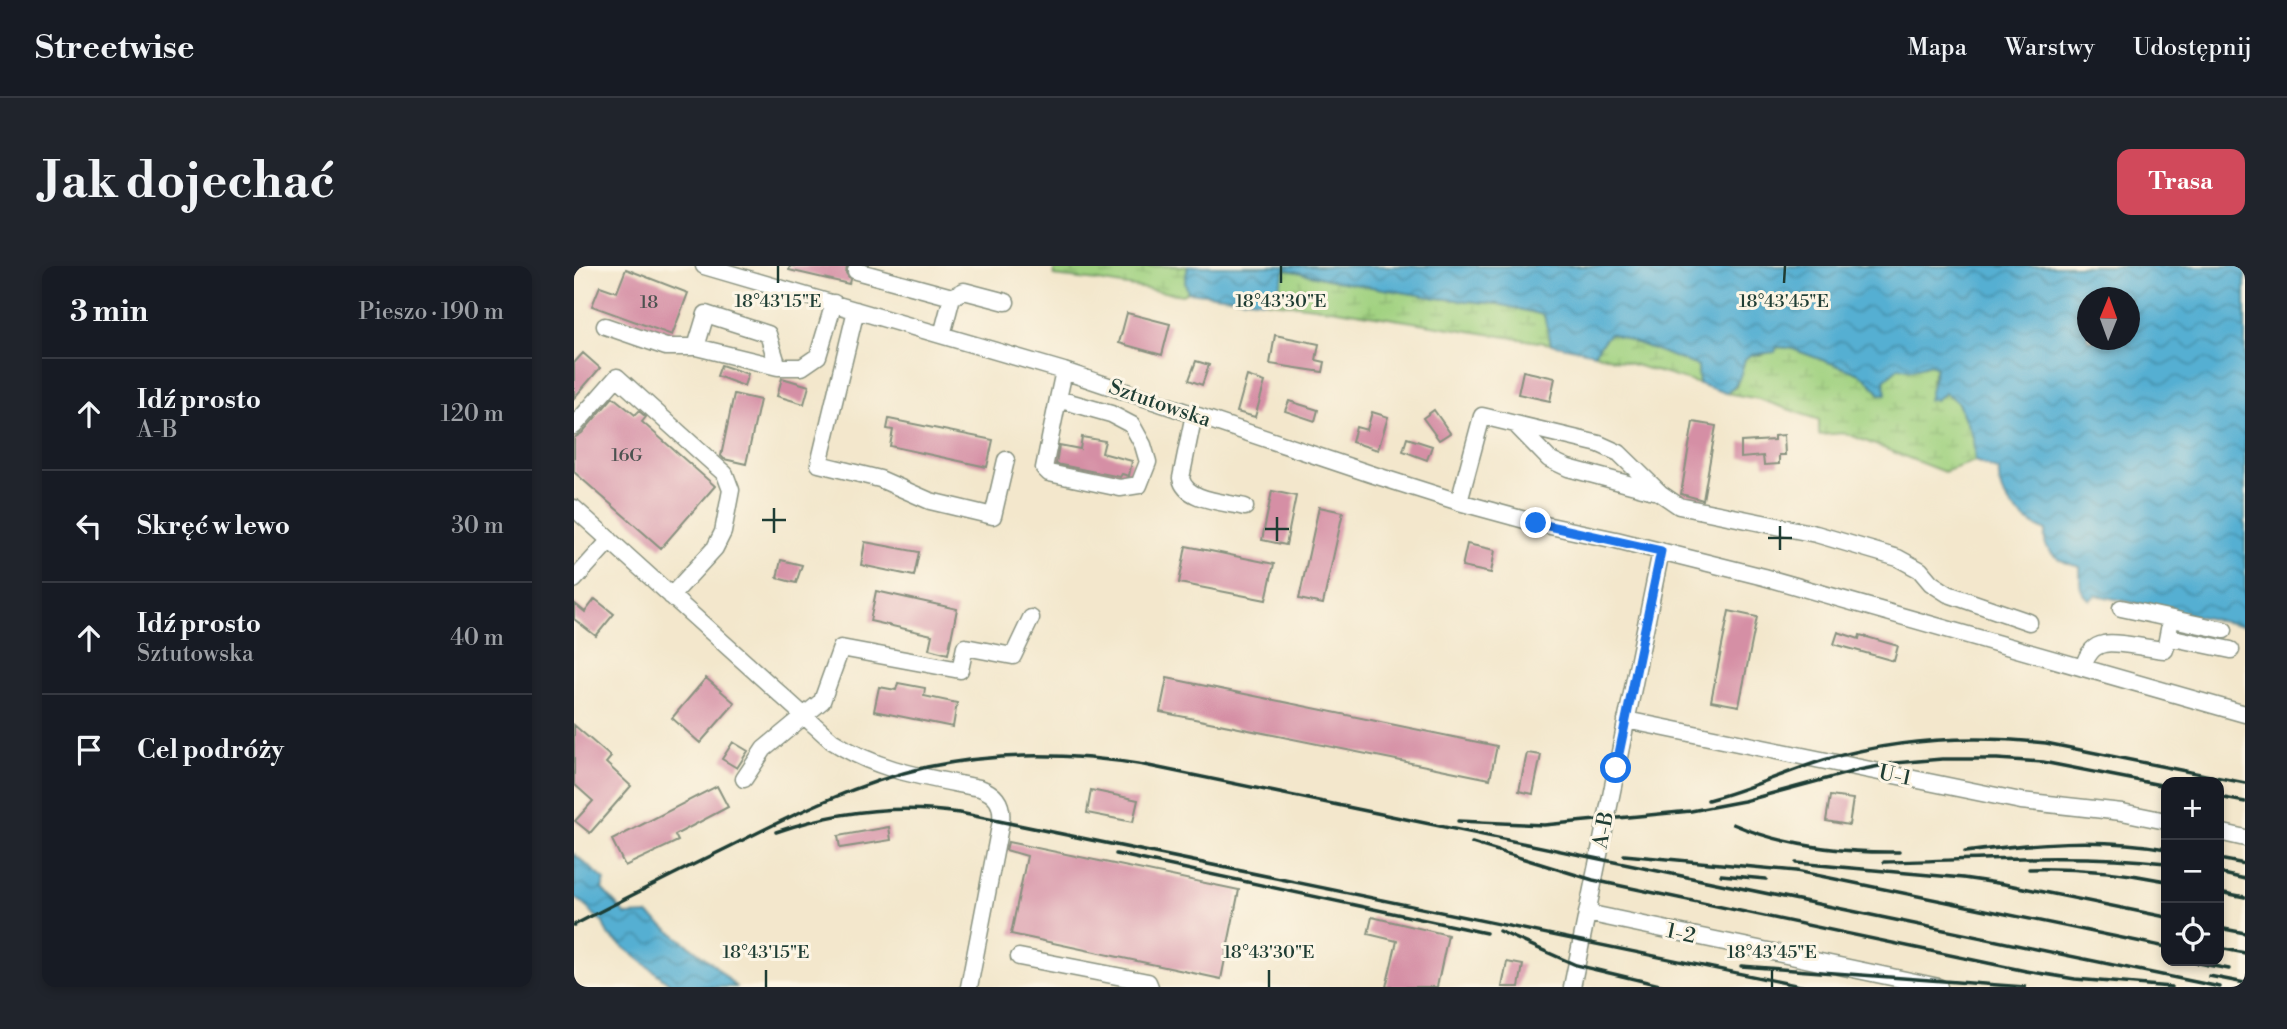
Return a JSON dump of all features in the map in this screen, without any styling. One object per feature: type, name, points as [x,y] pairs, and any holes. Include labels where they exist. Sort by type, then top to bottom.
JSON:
[{"type":"street","name":"Sztutowska","points":[[704,266],[1064,371],[1458,502],[1778,580],[2245,713]]},
{"type":"street","points":[[856,271],[952,297]]},
{"type":"street","points":[[942,335],[952,297],[964,290],[1006,302]]},
{"type":"street","points":[[605,326],[666,347],[696,347],[778,367],[803,367],[818,356],[834,303]]},
{"type":"street","points":[[856,310],[819,464],[880,479],[930,501],[993,516],[1006,460]]},
{"type":"street","points":[[696,347],[706,314],[768,334],[778,367]]},
{"type":"street","points":[[1058,400],[1111,414],[1132,425],[1143,445],[1148,462],[1139,485],[1120,488],[1049,473],[1044,468],[1058,400],[1064,371]]},
{"type":"street","points":[[574,426],[617,377],[725,474],[731,490],[723,532],[715,548],[671,596]]},
{"type":"street","points":[[1194,414],[1181,478],[1182,485],[1192,495],[1245,507]]},
{"type":"street","points":[[1458,502],[1482,416],[1599,444],[1619,453],[1660,493],[1679,506],[1816,534],[1898,558],[1920,570],[1931,583],[1948,594],[2029,622]]},
{"type":"street","points":[[1515,424],[1549,459],[1568,468],[1660,493]]},
{"type":"street","points":[[574,508],[832,741],[856,756],[904,773],[980,788],[991,792],[998,800],[1002,811],[1001,821],[969,987]]},
{"type":"street","points":[[574,580],[610,540]]},
{"type":"street","name":"A-B","points":[[1572,987],[1661,551]]},
{"type":"street","points":[[2120,608],[2224,630]]},
{"type":"street","points":[[744,779],[764,749],[822,701],[841,648],[960,670],[965,647],[1013,656],[1031,618]]},
{"type":"street","points":[[2084,668],[2087,656],[2105,643],[2165,650],[2171,619]]},
{"type":"street","points":[[2168,637],[2231,650]]},
{"type":"street","name":"U-1","points":[[1626,720],[2021,801],[2122,812],[2161,820]]},
{"type":"street","points":[[2224,833],[2245,838]]},
{"type":"street","name":"1-2","points":[[1587,913],[1939,987]]},
{"type":"street","points":[[1019,957],[1147,982],[1150,987]]},
{"type":"green space","points":[[1054,266],[1188,266],[1185,282],[1188,292],[1182,295],[1054,276]]},
{"type":"green space","points":[[1284,269],[1336,281],[1437,298],[1498,304],[1544,315],[1551,344],[1265,301],[1276,293]]},
{"type":"green space","points":[[1610,333],[1698,366],[1699,384],[1594,353]]},
{"type":"green space","points":[[1777,347],[1790,348],[1858,373],[1880,394],[1884,380],[1899,367],[1911,369],[1930,364],[1936,368],[1931,380],[1935,400],[1945,393],[1957,401],[1973,437],[1975,461],[1944,472],[1845,433],[1819,435],[1819,420],[1759,399],[1726,393],[1736,387],[1745,359],[1750,355],[1763,355]]},
{"type":"water","points":[[1188,266],[2245,266],[2245,626],[2096,595],[2090,600],[2081,589],[2080,567],[2067,563],[2049,551],[2046,531],[2020,515],[2006,500],[1999,481],[1999,471],[1975,461],[1973,437],[1957,401],[1945,393],[1935,400],[1928,400],[1936,368],[1930,364],[1911,370],[1899,367],[1884,380],[1886,394],[1880,394],[1858,373],[1790,348],[1777,347],[1775,352],[1750,355],[1745,359],[1737,382],[1726,393],[1699,384],[1698,366],[1610,333],[1594,353],[1551,344],[1544,315],[1498,304],[1437,298],[1336,281],[1285,269],[1279,287],[1265,301],[1188,292],[1185,282]]},
{"type":"water","points":[[574,854],[605,880],[602,889],[626,915],[648,914],[713,964],[736,987],[674,987],[608,935],[603,923],[574,898]]},
{"type":"building","points":[[790,266],[847,266],[849,284],[789,270]]},
{"type":"building","points":[[626,269],[688,293],[672,335],[592,306],[600,286],[617,292]]},
{"type":"building","points":[[1127,313],[1170,324],[1162,355],[1119,343]]},
{"type":"building","points":[[1275,335],[1319,344],[1316,360],[1325,362],[1323,372],[1270,364]]},
{"type":"building","points":[[583,353],[600,368],[574,398],[574,363]]},
{"type":"building","points":[[1196,361],[1209,365],[1202,385],[1189,380]]},
{"type":"building","points":[[721,365],[748,374],[744,386],[717,376]]},
{"type":"building","points":[[1523,371],[1555,378],[1550,401],[1518,394]]},
{"type":"building","points":[[1247,376],[1265,382],[1255,417],[1237,412]]},
{"type":"building","points":[[782,378],[809,386],[804,404],[777,396]]},
{"type":"building","points":[[734,394],[760,400],[746,464],[721,456]]},
{"type":"building","points":[[613,397],[635,415],[639,411],[646,417],[642,422],[715,486],[661,548],[574,472],[574,438],[582,433]]},
{"type":"building","points":[[1289,401],[1318,410],[1315,421],[1285,411]]},
{"type":"building","points":[[1434,410],[1450,433],[1439,440],[1423,418]]},
{"type":"building","points":[[1372,412],[1388,417],[1378,450],[1352,442],[1356,427],[1367,430]]},
{"type":"building","points":[[889,419],[993,440],[987,467],[890,446],[893,430],[887,429]]},
{"type":"building","points":[[1693,422],[1716,426],[1703,500],[1681,494]]},
{"type":"building","points":[[1784,435],[1785,455],[1779,455],[1779,464],[1764,465],[1763,456],[1741,458],[1741,442],[1774,440],[1774,436]]},
{"type":"building","points":[[1082,437],[1105,441],[1102,453],[1132,461],[1129,476],[1122,474],[1120,477],[1056,464],[1059,445],[1080,449]]},
{"type":"building","points":[[1407,438],[1432,446],[1427,460],[1403,451]]},
{"type":"building","points":[[1272,491],[1296,496],[1286,545],[1262,540]]},
{"type":"building","points":[[1319,507],[1343,512],[1323,604],[1299,599]]},
{"type":"building","points":[[865,542],[919,552],[914,576],[861,565]]},
{"type":"building","points":[[1467,544],[1495,550],[1491,573],[1462,567]]},
{"type":"building","points":[[1186,546],[1274,564],[1266,600],[1179,583]]},
{"type":"building","points":[[781,560],[802,565],[796,583],[777,578]]},
{"type":"building","points":[[876,591],[957,609],[948,654],[929,649],[932,635],[870,621]]},
{"type":"building","points":[[595,599],[614,614],[596,636],[574,619],[574,603],[585,612]]},
{"type":"building","points":[[1729,611],[1757,617],[1739,706],[1711,701]]},
{"type":"building","points":[[1838,632],[1898,646],[1894,661],[1834,644]]},
{"type":"building","points":[[706,678],[735,703],[700,743],[672,718]]},
{"type":"building","points":[[1167,678],[1497,746],[1490,779],[1160,712]]},
{"type":"building","points":[[898,683],[925,688],[924,696],[957,703],[953,727],[874,711],[879,687],[896,690]]},
{"type":"building","points":[[574,725],[611,757],[606,763],[631,786],[590,833],[575,821],[593,801],[574,784]]},
{"type":"building","points":[[733,742],[748,751],[737,768],[722,759]]},
{"type":"building","points":[[1527,753],[1541,755],[1533,794],[1519,791]]},
{"type":"building","points":[[717,786],[728,807],[675,835],[678,841],[625,866],[612,840]]},
{"type":"building","points":[[1091,790],[1138,800],[1133,822],[1087,813]]},
{"type":"building","points":[[1830,796],[1853,799],[1849,825],[1826,821]]},
{"type":"building","points":[[889,827],[891,840],[840,848],[838,836]]},
{"type":"building","points":[[1008,842],[1239,890],[1221,979],[1011,934],[1027,856],[1006,850]]},
{"type":"building","points":[[1372,917],[1448,935],[1437,987],[1386,987],[1397,941],[1368,934]]},
{"type":"building","points":[[1507,962],[1523,965],[1519,987],[1502,987]]},
{"type":"railway","points":[[1708,800],[1851,753],[1906,743],[1962,739],[2046,743],[2245,783]]},
{"type":"railway","points":[[574,925],[778,822],[826,800],[876,782],[954,762],[1063,756],[1144,765],[2220,987]]},
{"type":"railway","points":[[1458,821],[1544,825],[1691,811],[1744,801],[1859,770],[1895,763],[1942,759],[2043,762],[2161,785]]},
{"type":"railway","points":[[2224,798],[2245,802]]},
{"type":"railway","points":[[776,832],[821,819],[867,811],[913,809],[960,813],[1805,987]]},
{"type":"railway","points":[[1733,824],[1773,838],[1814,847],[1899,852]]},
{"type":"railway","points":[[1965,852],[2090,842],[2161,848]]},
{"type":"railway","points":[[1472,843],[1593,880],[2026,971],[2075,979],[2171,987]]},
{"type":"railway","points":[[1116,854],[1486,933]]},
{"type":"railway","points":[[1624,855],[1796,871],[2161,946]]},
{"type":"railway","points":[[1884,862],[2096,858],[2161,863]]},
{"type":"railway","points":[[2224,860],[2245,864]]},
{"type":"railway","points":[[1796,863],[1963,878],[2161,916]]},
{"type":"railway","points":[[2029,869],[2098,871],[2161,880]]},
{"type":"railway","points":[[2224,874],[2245,879]]},
{"type":"railway","points":[[1721,875],[1766,879]]},
{"type":"railway","points":[[2224,893],[2245,897]]},
{"type":"railway","points":[[2224,929],[2245,933]]},
{"type":"railway","points":[[1499,931],[1576,965],[1668,987]]},
{"type":"railway","points":[[2224,949],[2245,953]]},
{"type":"railway","points":[[1741,966],[2025,987]]},
{"type":"railway","points":[[2213,966],[2229,969]]},
{"type":"railway","points":[[2209,976],[2245,983]]},
{"type":"route","points":[[1536,523],[1661,551],[1616,768]]}]
